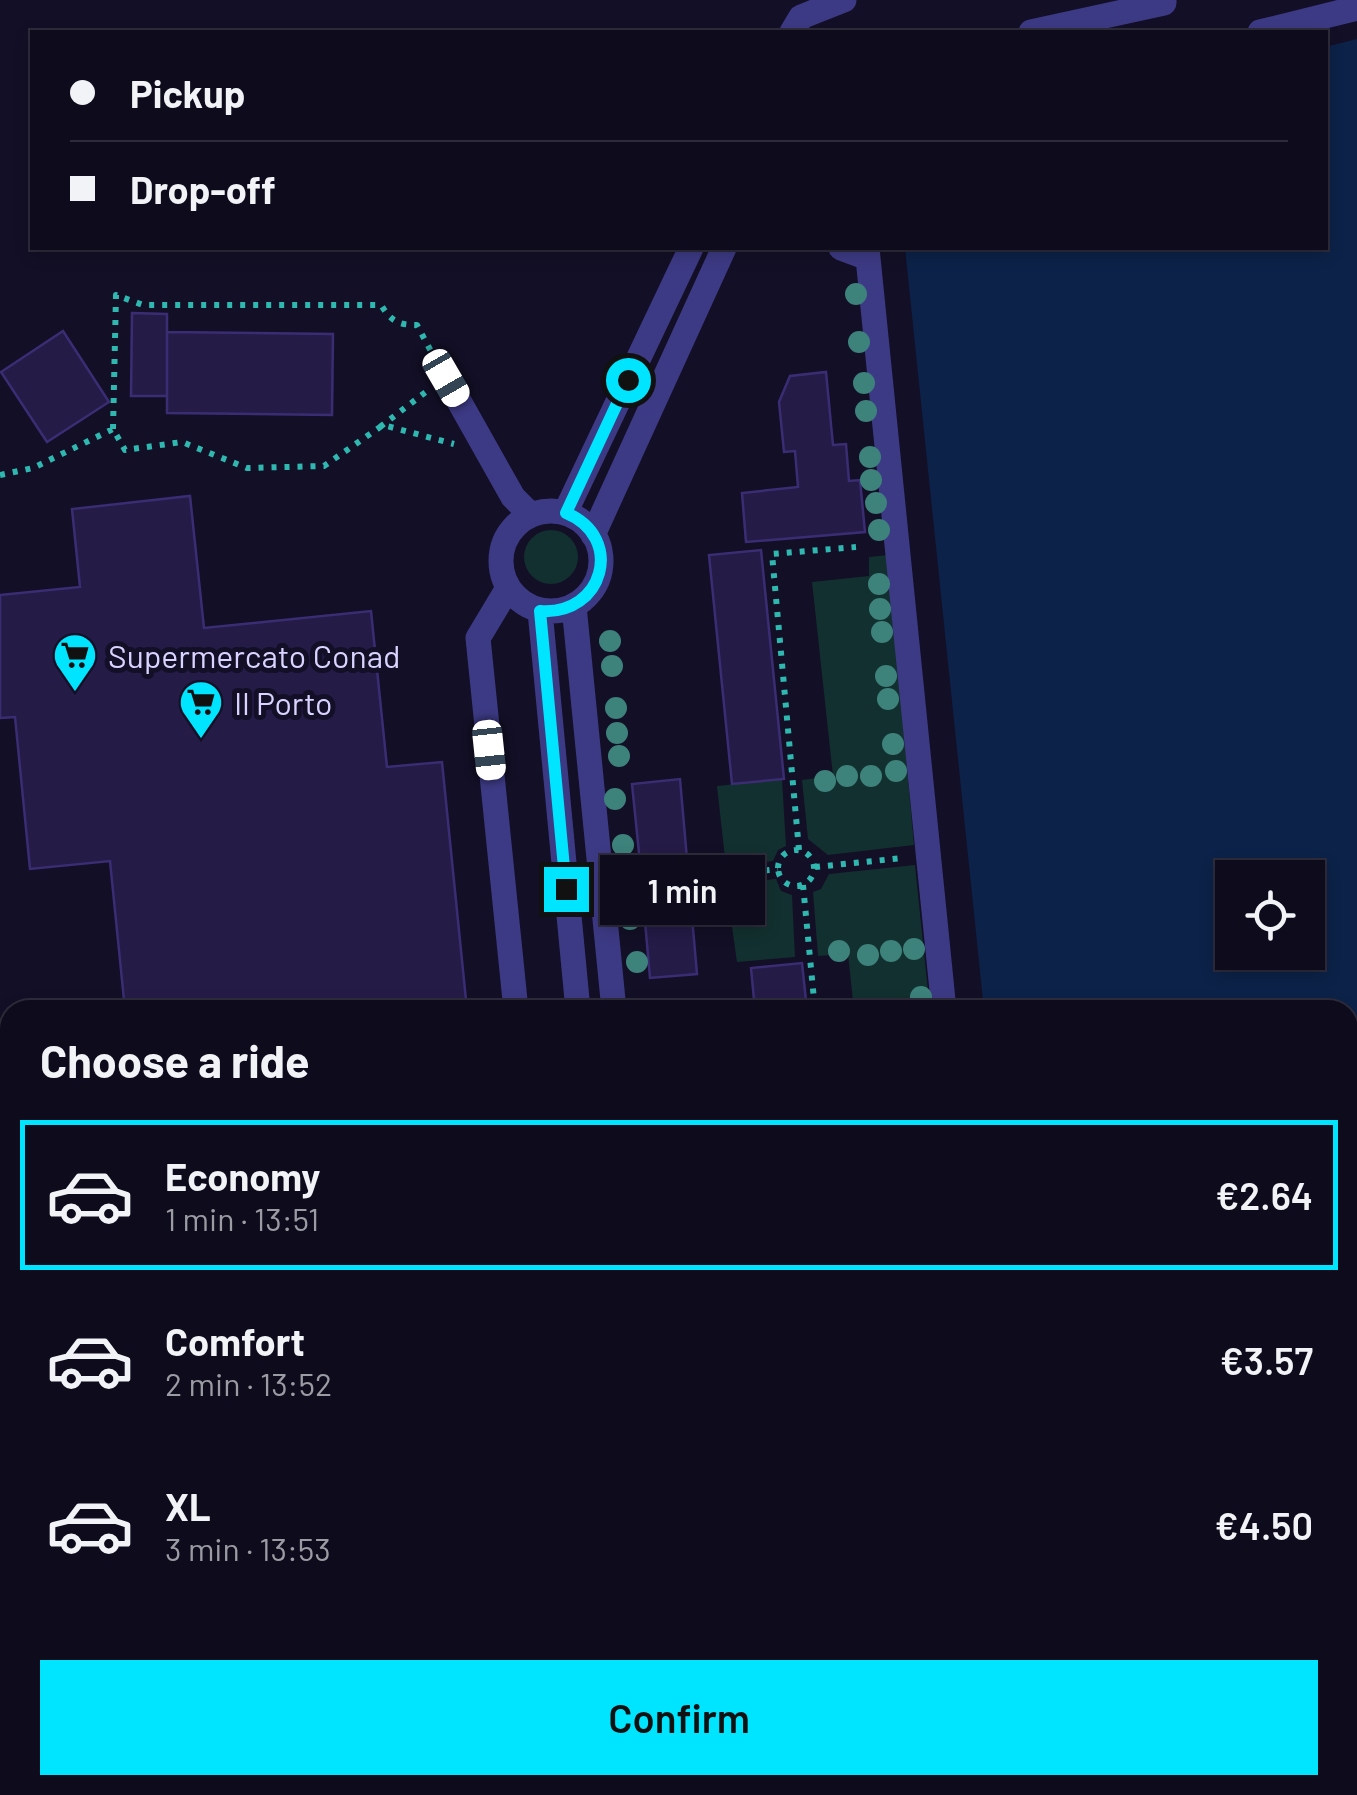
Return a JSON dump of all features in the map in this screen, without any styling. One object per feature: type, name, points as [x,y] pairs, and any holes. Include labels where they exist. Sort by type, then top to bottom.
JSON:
[{"type":"street","points":[[793,30],[801,17],[844,0]]},
{"type":"street","points":[[1040,30],[1164,4],[1164,0]]},
{"type":"street","points":[[1268,30],[1357,8]]},
{"type":"street","points":[[566,513],[689,250]]},
{"type":"street","points":[[593,534],[723,250]]},
{"type":"street","points":[[868,253],[943,1000]]},
{"type":"street","points":[[446,378],[513,497],[531,515]]},
{"type":"street","points":[[548,511],[566,513],[593,534],[599,547],[599,574],[586,598],[574,606],[540,611],[508,588],[501,572],[501,554],[506,538],[531,515],[548,511]]},
{"type":"street","points":[[508,588],[478,638],[515,1000]]},
{"type":"street","points":[[574,606],[613,1000]]},
{"type":"street","points":[[540,611],[577,1000]]},
{"type":"street","points":[[566,889],[641,882]]},
{"type":"path","points":[[116,295],[143,305],[381,306],[390,320],[416,325],[446,378],[324,466],[247,468],[182,442],[125,450],[113,429],[116,295]]},
{"type":"path","points":[[380,427],[489,454]]},
{"type":"path","points":[[0,474],[33,468],[113,429]]},
{"type":"path","points":[[799,850],[772,554],[856,547]]},
{"type":"path","points":[[799,850],[810,855],[815,866],[812,878],[803,885],[786,884],[778,869],[782,856],[799,850]]},
{"type":"path","points":[[815,866],[929,856]]},
{"type":"path","points":[[688,879],[778,869]]},
{"type":"path","points":[[803,885],[815,1000]]},
{"type":"green space","points":[[551,530],[570,538],[578,557],[570,576],[551,584],[532,576],[524,557],[532,538]]},
{"type":"green space","points":[[888,555],[914,845],[828,855],[808,839],[802,780],[833,776],[812,582],[869,576],[869,557]]},
{"type":"green space","points":[[782,779],[786,846],[778,850],[773,861],[726,867],[717,786]]},
{"type":"green space","points":[[915,865],[929,1000],[853,1000],[848,954],[818,956],[813,892],[821,889],[829,874]]},
{"type":"green space","points":[[776,879],[781,891],[792,895],[795,957],[737,962],[726,884]]},
{"type":"water","points":[[1357,39],[1357,1000],[983,1000],[905,250],[1328,250],[1328,46]]},
{"type":"building","points":[[132,313],[167,314],[167,396],[131,396]]},
{"type":"building","points":[[63,331],[109,402],[47,442],[1,372]]},
{"type":"building","points":[[167,332],[333,334],[332,415],[167,413]]},
{"type":"building","points":[[826,372],[833,445],[846,444],[849,481],[860,480],[865,532],[746,542],[742,493],[798,487],[795,451],[784,452],[779,402],[790,376]]},
{"type":"building","name":"Il Porto","points":[[190,496],[204,628],[371,611],[387,767],[442,762],[466,1000],[124,1000],[110,861],[30,869],[15,717],[0,718],[0,595],[80,587],[72,509]]},
{"type":"building","points":[[761,550],[784,779],[732,784],[709,555]]},
{"type":"building","points":[[680,779],[687,859],[640,863],[632,784]]},
{"type":"building","points":[[690,894],[697,974],[650,978],[643,899]]},
{"type":"building","points":[[802,963],[806,1000],[754,1000],[751,968]]},
{"type":"place","name":"Supermercato Conad","points":[[75,693]]},
{"type":"place","name":"Il Porto","points":[[201,740]]},
{"type":"route","points":[[566,889],[540,611],[574,606],[586,598],[599,574],[599,547],[593,534],[566,513],[628,380]]}]
